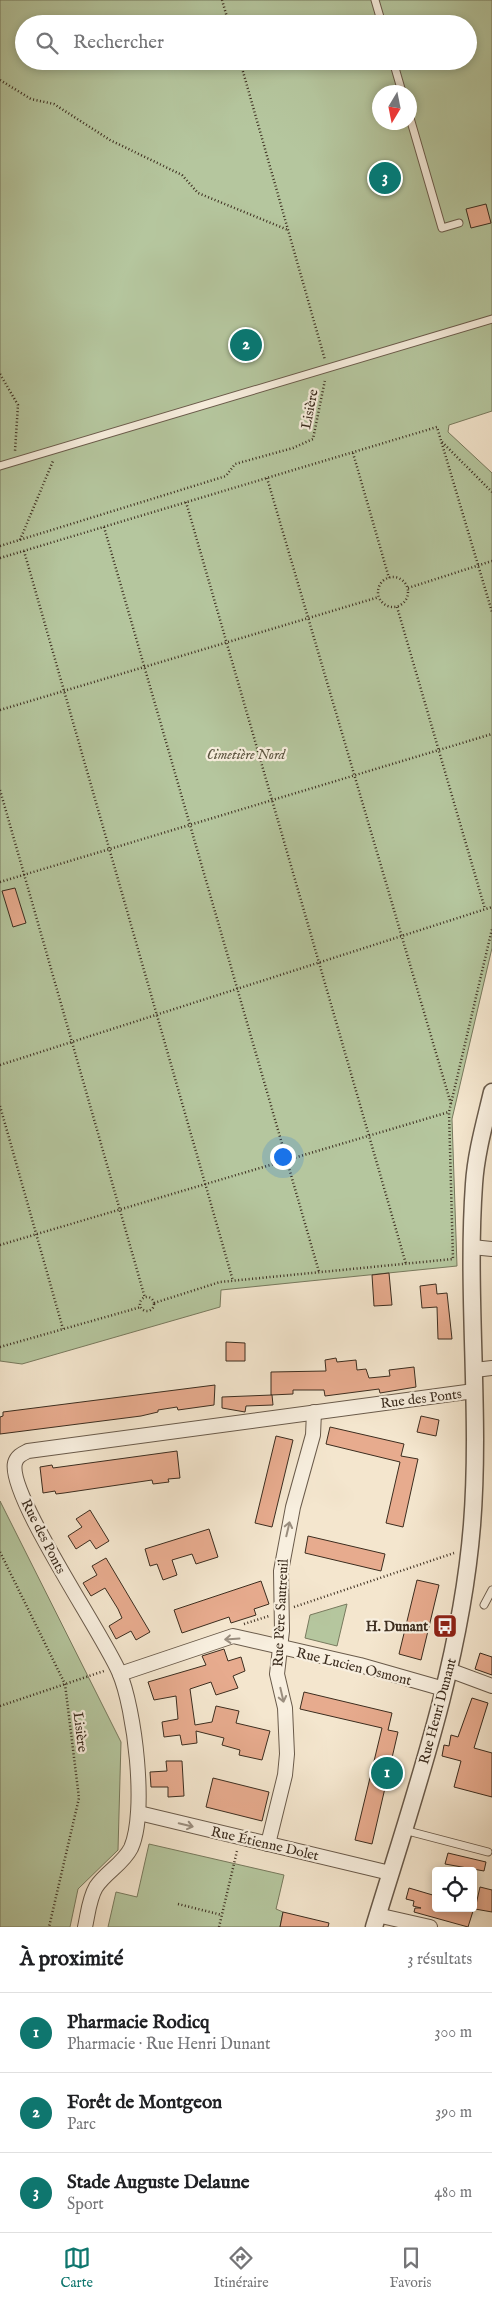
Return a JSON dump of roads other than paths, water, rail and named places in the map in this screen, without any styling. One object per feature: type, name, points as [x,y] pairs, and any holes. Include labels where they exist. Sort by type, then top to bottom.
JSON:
[{"type":"street","name":"Rue Henri Dunant","points":[[376,1921],[444,1689],[461,1615],[471,1534],[475,1370],[472,1247],[474,1182],[488,1124],[492,1092]]},
{"type":"street","points":[[472,1247],[492,1249]]},
{"type":"street","points":[[475,1370],[492,1368]]},
{"type":"street","name":"Rue des Ponts","points":[[85,1927],[91,1897],[96,1887],[124,1859],[131,1848],[139,1814],[134,1726],[118,1670],[98,1629],[68,1583],[44,1541],[15,1475],[14,1465],[18,1457],[28,1451],[474,1391]]},
{"type":"street","name":"Rue Père Sautreuil","points":[[268,1844],[285,1775],[287,1754],[285,1708],[277,1674],[282,1630],[281,1571],[293,1507],[313,1435],[314,1412]]},
{"type":"street","name":"Rue Lucien Osmont","points":[[118,1670],[234,1636],[373,1669],[444,1689]]},
{"type":"street","points":[[449,1670],[492,1686]]},
{"type":"street","name":"Rue Étienne Dolet","points":[[139,1814],[390,1873]]},
{"type":"street","points":[[376,1921],[430,1927]]},
{"type":"lane","points":[[375,0],[379,15]]},
{"type":"lane","points":[[396,70],[400,85]]},
{"type":"lane","points":[[413,130],[442,228],[460,223]]},
{"type":"lane","points":[[0,466],[492,319]]},
{"type":"lane","points":[[484,1605],[492,1590]]},
{"type":"lane","points":[[404,1830],[488,1852]]},
{"type":"place","name":"Stade Auguste Delaune","points":[[385,178]]},
{"type":"place","name":"Forêt de Montgeon","points":[[246,345]]},
{"type":"place","name":"H. Dunant","points":[[445,1626]]},
{"type":"place","name":"Pharmacie Rodicq","points":[[387,1773]]},
{"type":"park label","name":"Cimetière Nord","points":[[246,754]]}]
